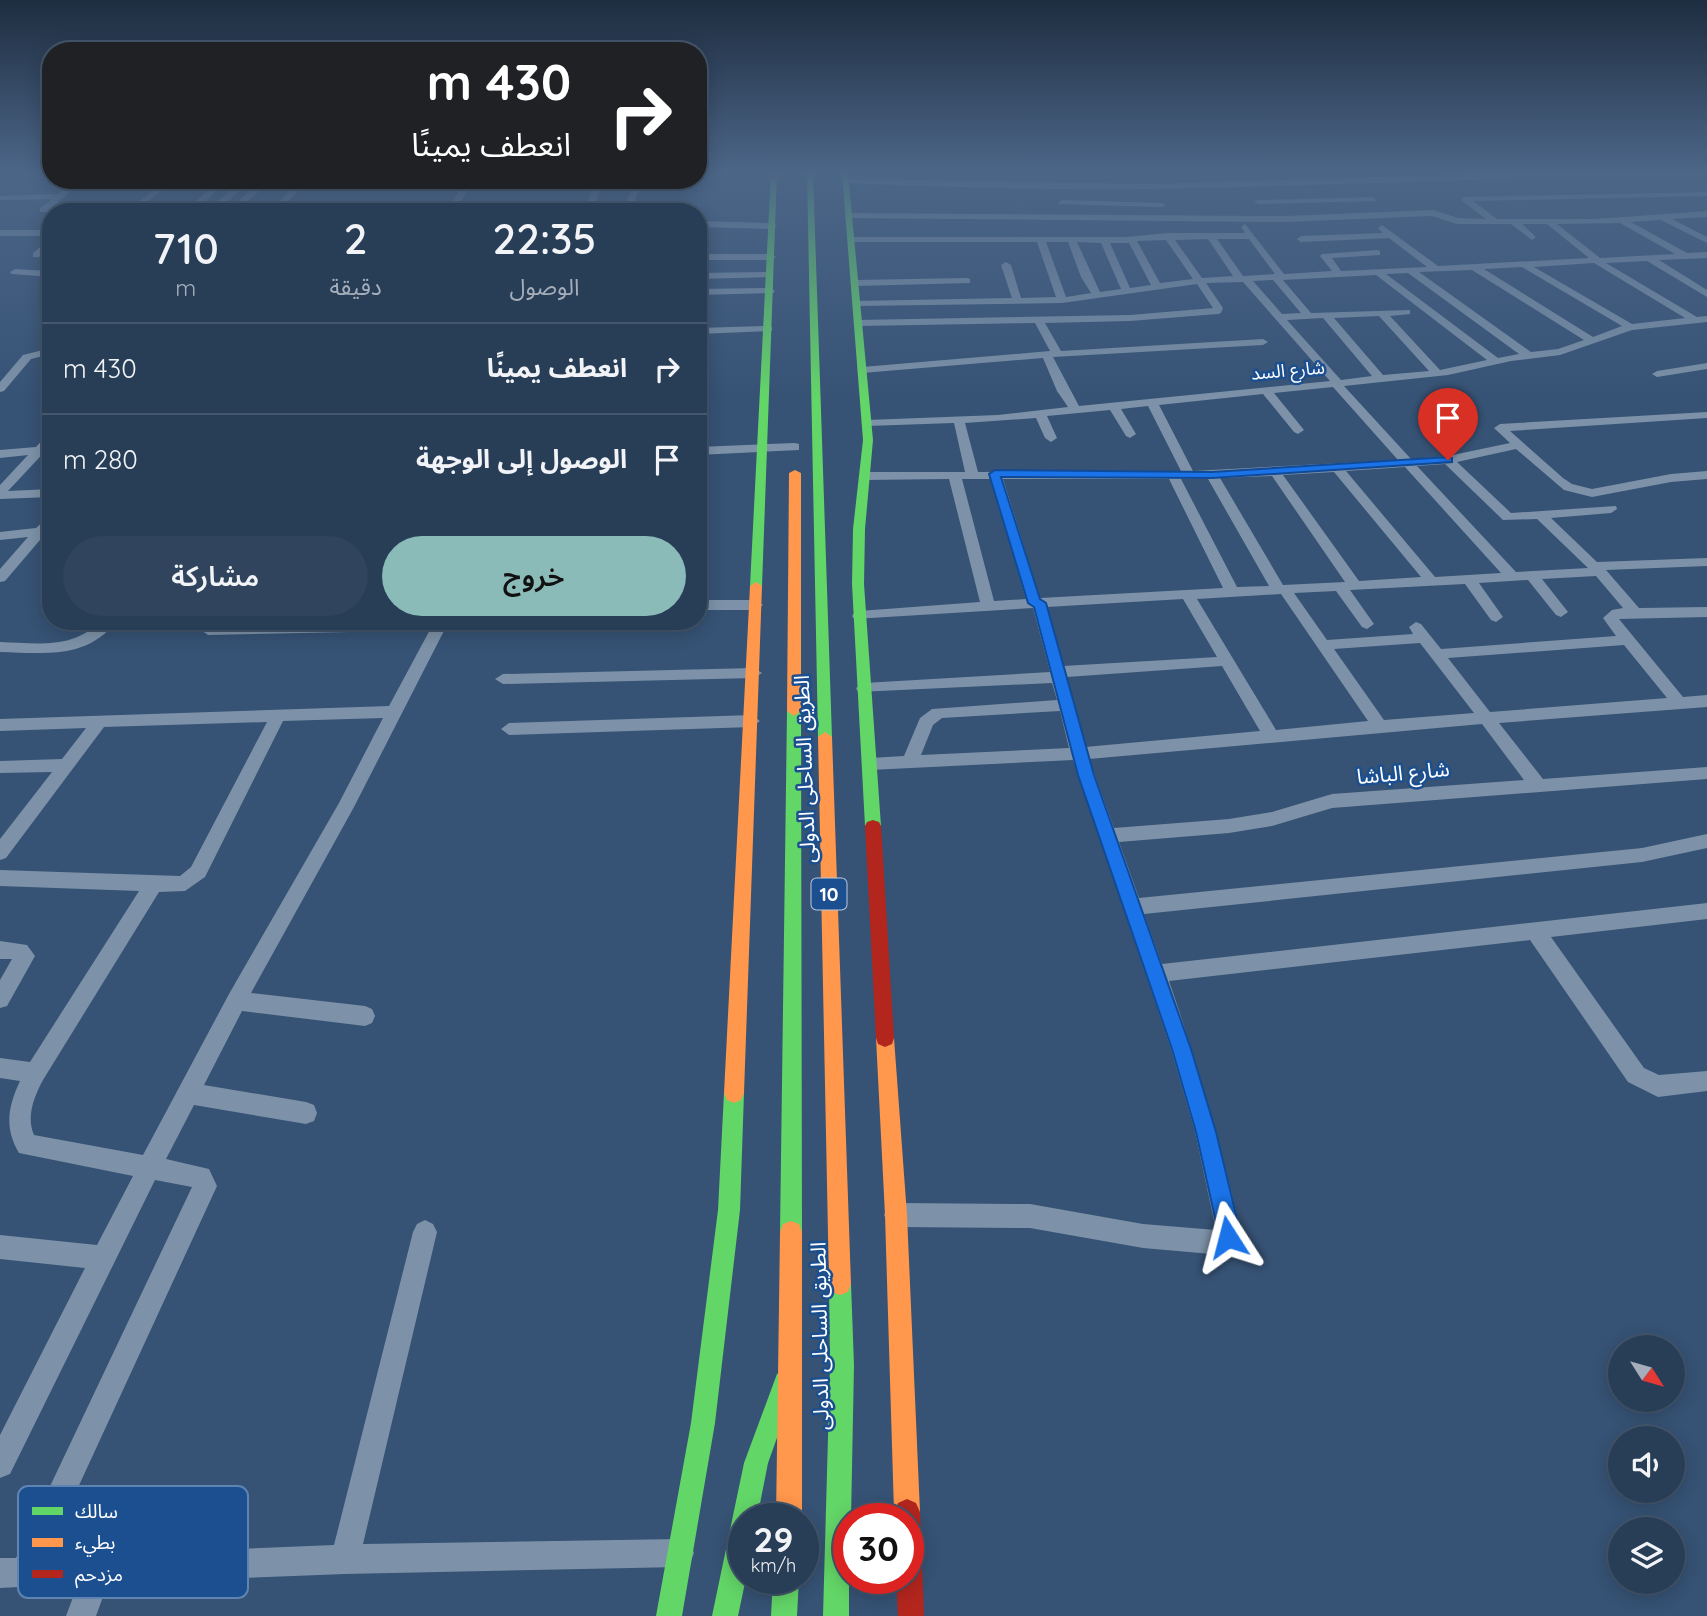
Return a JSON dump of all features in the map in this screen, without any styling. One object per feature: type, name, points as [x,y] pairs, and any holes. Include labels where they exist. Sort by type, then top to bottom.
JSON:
[{"type":"main road","points":[[669,1616],[703,1423],[729,1210],[772,248]]},
{"type":"main road","points":[[796,248],[796,269]]},
{"type":"main road","name":"الطريق الساحلى الدولى","points":[[812,248],[842,1364],[836,1616]]},
{"type":"main road","points":[[852,248],[867,423],[858,542],[859,616],[896,1215],[911,1616]]},
{"type":"main road","name":"الطريق الساحلى الدولى","points":[[789,1503],[795,440]]},
{"type":"main road","points":[[724,1616],[756,1463],[772,1411],[792,1364]]},
{"type":"main road","points":[[784,1616],[785,1594]]},
{"type":"street","points":[[1044,248],[1062,300]]},
{"type":"street","points":[[1075,248],[1086,277],[1098,297]]},
{"type":"street","points":[[1108,248],[1126,290]]},
{"type":"street","points":[[1136,248],[1156,285]]},
{"type":"street","points":[[858,323],[1144,317],[1218,311],[1219,307],[1176,248]]},
{"type":"street","points":[[1220,248],[1243,279],[1513,578]]},
{"type":"street","points":[[1260,248],[1308,315]]},
{"type":"street","points":[[1407,248],[1437,270]]},
{"type":"street","points":[[1582,248],[1596,260],[1701,320]]},
{"type":"street","points":[[1672,248],[1685,256]]},
{"type":"street","points":[[1339,274],[1323,258],[1374,250],[1529,356]]},
{"type":"street","points":[[856,303],[1062,300],[1198,281],[1707,255]]},
{"type":"street","points":[[707,257],[771,257]]},
{"type":"street","points":[[1647,257],[1702,288],[1707,294]]},
{"type":"street","points":[[1523,264],[1630,327]]},
{"type":"street","points":[[1006,265],[1018,302]]},
{"type":"street","points":[[1474,267],[1591,340]]},
{"type":"street","points":[[15,272],[42,274]]},
{"type":"street","points":[[1379,273],[1495,361]]},
{"type":"street","points":[[707,277],[770,283]]},
{"type":"street","points":[[855,283],[966,279],[976,303]]},
{"type":"street","points":[[707,291],[770,283]]},
{"type":"street","points":[[1381,312],[1437,373]]},
{"type":"street","points":[[1278,317],[1407,312]]},
{"type":"street","points":[[1325,314],[1380,379]]},
{"type":"street","points":[[1038,320],[1063,391],[1075,409]]},
{"type":"street","name":"شارع السد","points":[[867,423],[959,421],[1437,373],[1560,352],[1630,327],[1701,320]]},
{"type":"street","points":[[707,331],[768,330]]},
{"type":"street","points":[[862,370],[1052,354],[1263,342]]},
{"type":"street","points":[[0,388],[27,357],[42,353]]},
{"type":"street","points":[[1657,374],[1707,366]]},
{"type":"street","points":[[1265,389],[1298,430]]},
{"type":"street","points":[[1151,401],[1189,475]]},
{"type":"street","points":[[1113,405],[1130,434]]},
{"type":"street","points":[[1040,413],[1051,438]]},
{"type":"street","points":[[1706,415],[1500,428],[1559,481],[1580,491],[1592,493],[1671,478],[1707,475]]},
{"type":"street","points":[[959,421],[972,474]]},
{"type":"street","points":[[707,451],[762,448],[795,440]]},
{"type":"street","points":[[865,475],[1212,475],[1448,460],[1518,445]]},
{"type":"street","points":[[0,493],[42,446]]},
{"type":"street","points":[[0,454],[42,451]]},
{"type":"street","points":[[1448,460],[1506,516],[1514,518],[1611,509]]},
{"type":"street","points":[[1338,468],[1433,583]]},
{"type":"street","points":[[1275,472],[1348,588],[1367,624]]},
{"type":"street","points":[[954,474],[988,606]]},
{"type":"street","points":[[896,1215],[1030,1216],[1155,1238],[1223,1243],[1228,1237],[1206,1132],[1156,974],[1079,754],[1037,603],[995,474]]},
{"type":"street","points":[[1174,475],[1233,593]]},
{"type":"street","points":[[1212,475],[1282,590],[1380,726]]},
{"type":"street","points":[[0,493],[42,493]]},
{"type":"street","points":[[1542,516],[1596,569],[1635,613]]},
{"type":"street","points":[[0,536],[41,539]]},
{"type":"street","points":[[0,578],[5,566],[41,539]]},
{"type":"street","points":[[859,616],[1037,603],[1513,578],[1596,569],[1707,562]]},
{"type":"street","points":[[1532,576],[1561,612]]},
{"type":"street","points":[[1470,580],[1496,617]]},
{"type":"street","points":[[1188,595],[1271,736]]},
{"type":"street","points":[[707,605],[756,605]]},
{"type":"street","points":[[1679,703],[1610,618],[1617,613],[1707,612]]},
{"type":"street","points":[[0,647],[82,645],[103,630]]},
{"type":"street","points":[[208,631],[244,630]]},
{"type":"street","points":[[0,1464],[236,1001],[345,807],[437,630]]},
{"type":"street","points":[[1323,645],[1420,632],[1537,785]]},
{"type":"street","points":[[1437,654],[1627,640]]},
{"type":"street","points":[[864,688],[1227,661]]},
{"type":"street","points":[[503,679],[754,673]]},
{"type":"street","points":[[870,764],[1079,754],[1486,717],[1707,701]]},
{"type":"street","points":[[910,762],[926,722],[938,713],[1066,705]]},
{"type":"street","points":[[0,725],[395,712]]},
{"type":"street","points":[[0,878],[153,886],[185,883],[198,872],[278,716]]},
{"type":"street","points":[[0,853],[100,721]]},
{"type":"street","points":[[509,729],[752,721]]},
{"type":"street","points":[[0,766],[67,765]]},
{"type":"street","name":"شارع الباشا","points":[[1106,836],[1229,826],[1272,818],[1332,801],[1707,773]]},
{"type":"street","points":[[1132,907],[1642,855],[1707,841]]},
{"type":"street","points":[[55,1486],[205,1186],[201,1177],[27,1145],[22,1138],[19,1115],[35,1073],[153,886]]},
{"type":"street","points":[[1156,974],[1707,911]]},
{"type":"street","points":[[1535,931],[1636,1075],[1658,1086],[1707,1081]]},
{"type":"street","points":[[0,950],[20,951],[25,956],[0,999]]},
{"type":"street","points":[[236,1001],[365,1016]]},
{"type":"street","points":[[0,1068],[35,1073]]},
{"type":"street","points":[[188,1093],[306,1113]]},
{"type":"street","points":[[345,1559],[425,1232]]},
{"type":"street","points":[[0,1247],[103,1258]]},
{"type":"street","points":[[248,1563],[680,1553]]},
{"type":"street","points":[[81,1616],[88,1598]]},
{"type":"traffic: fast","points":[[756,586],[771,248]]},
{"type":"traffic: fast","points":[[812,248],[825,737]]},
{"type":"traffic: fast","points":[[851,248],[868,440],[859,529],[858,584],[873,826]]},
{"type":"traffic: fast","points":[[791,1232],[794,711]]},
{"type":"traffic: fast","points":[[669,1616],[703,1423],[729,1210],[734,1093]]},
{"type":"traffic: fast","points":[[836,1616],[842,1365],[840,1284]]},
{"type":"traffic: fast","points":[[725,1616],[756,1463],[785,1382]]},
{"type":"traffic: fast","points":[[784,1616],[785,1594]]},
{"type":"traffic: slow","points":[[794,711],[795,473]]},
{"type":"traffic: slow","points":[[734,1093],[756,586]]},
{"type":"traffic: slow","points":[[825,737],[840,1284]]},
{"type":"traffic: slow","points":[[885,1038],[896,1215],[907,1503]]},
{"type":"traffic: slow","points":[[789,1503],[791,1232]]},
{"type":"traffic: jam","points":[[873,826],[885,1038]]},
{"type":"traffic: jam","points":[[910,1594],[911,1616]]},
{"type":"route","points":[[1228,1237],[1206,1132],[1182,1049],[1079,754],[1039,603],[1034,603],[995,474],[1212,475],[1448,460]]}]
